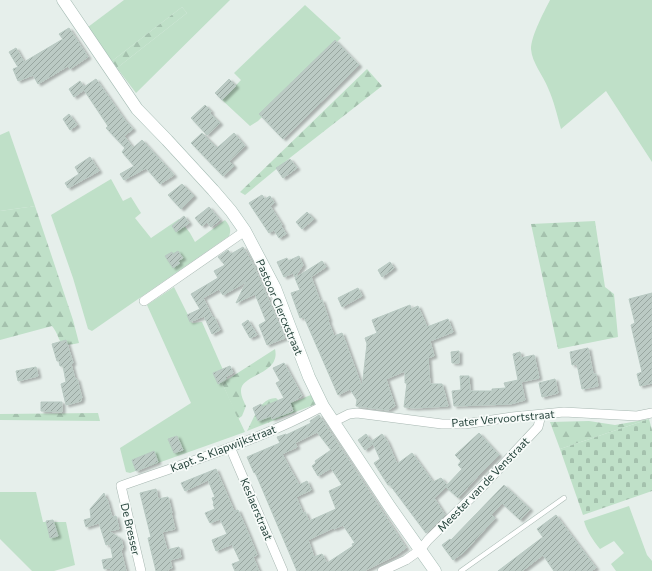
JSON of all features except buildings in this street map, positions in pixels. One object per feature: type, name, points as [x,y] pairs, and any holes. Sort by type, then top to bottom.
[{"type":"street","name":"Pastoor Clercxstraat","points":[[63,0],[137,109],[232,211],[245,231],[275,288],[309,376],[323,406],[435,571]]},
{"type":"street","points":[[144,301],[245,231]]},
{"type":"street","name":"Kapt. S. Klapwijkstraat","points":[[121,486],[230,447],[295,421],[323,406]]},
{"type":"street","name":"Pater Vervoortstraat","points":[[333,422],[349,414],[357,413],[442,424],[465,424],[564,412],[637,416],[652,412]]},
{"type":"street","name":"Meester van de Venstraat","points":[[382,571],[406,560],[420,550],[538,427],[541,415]]},
{"type":"street","name":"Keslaerstraat","points":[[230,447],[283,571]]},
{"type":"street","name":"De Bresser","points":[[121,486],[141,571]]},
{"type":"lane","points":[[461,571],[564,498]]},
{"type":"green space","points":[[124,0],[230,0],[136,93],[117,68],[187,13],[182,7],[112,61],[88,27]]},
{"type":"green space","points":[[550,0],[652,0],[652,162],[606,91],[561,129],[552,98],[533,59],[531,49],[535,31]]},
{"type":"green space","points":[[305,5],[341,38],[258,121],[250,126],[222,100],[241,80],[234,73]]},
{"type":"green space","points":[[182,7],[187,13],[117,68],[112,61]]},
{"type":"green space","points":[[367,69],[382,86],[245,195],[240,192]]},
{"type":"green space","points":[[9,131],[35,206],[0,211],[0,135]]},
{"type":"green space","points":[[111,179],[123,201],[131,197],[141,213],[135,218],[151,238],[179,219],[195,242],[225,220],[229,225],[230,231],[229,236],[92,331],[88,329],[73,278],[51,215]]},
{"type":"green space","points":[[35,206],[73,320],[79,343],[63,344],[52,326],[0,340],[0,211]]},
{"type":"green space","points":[[595,221],[605,287],[614,294],[618,337],[558,349],[531,224]]},
{"type":"green space","points":[[174,287],[192,323],[202,322],[227,379],[222,383],[245,432],[130,473],[126,472],[120,448],[191,403],[147,305]]},
{"type":"green space","points":[[275,349],[275,358],[272,364],[267,369],[242,385],[241,393],[246,406],[242,416],[238,419],[222,383]]},
{"type":"green space","points":[[311,395],[316,404],[247,431],[258,410],[266,401],[276,398],[284,403],[288,403]]},
{"type":"green space","points":[[98,413],[100,421],[0,420],[0,414]]},
{"type":"green space","points":[[649,419],[560,449],[550,422],[589,421],[615,425]]},
{"type":"green space","points":[[649,419],[652,430],[652,491],[583,515],[560,449]]},
{"type":"green space","points":[[0,492],[36,492],[43,522],[66,522],[75,565],[54,571],[32,571],[0,539]]},
{"type":"green space","points":[[629,506],[647,555],[652,561],[652,571],[616,571],[611,564],[624,553],[614,541],[600,549],[590,536],[585,525],[584,521]]}]
